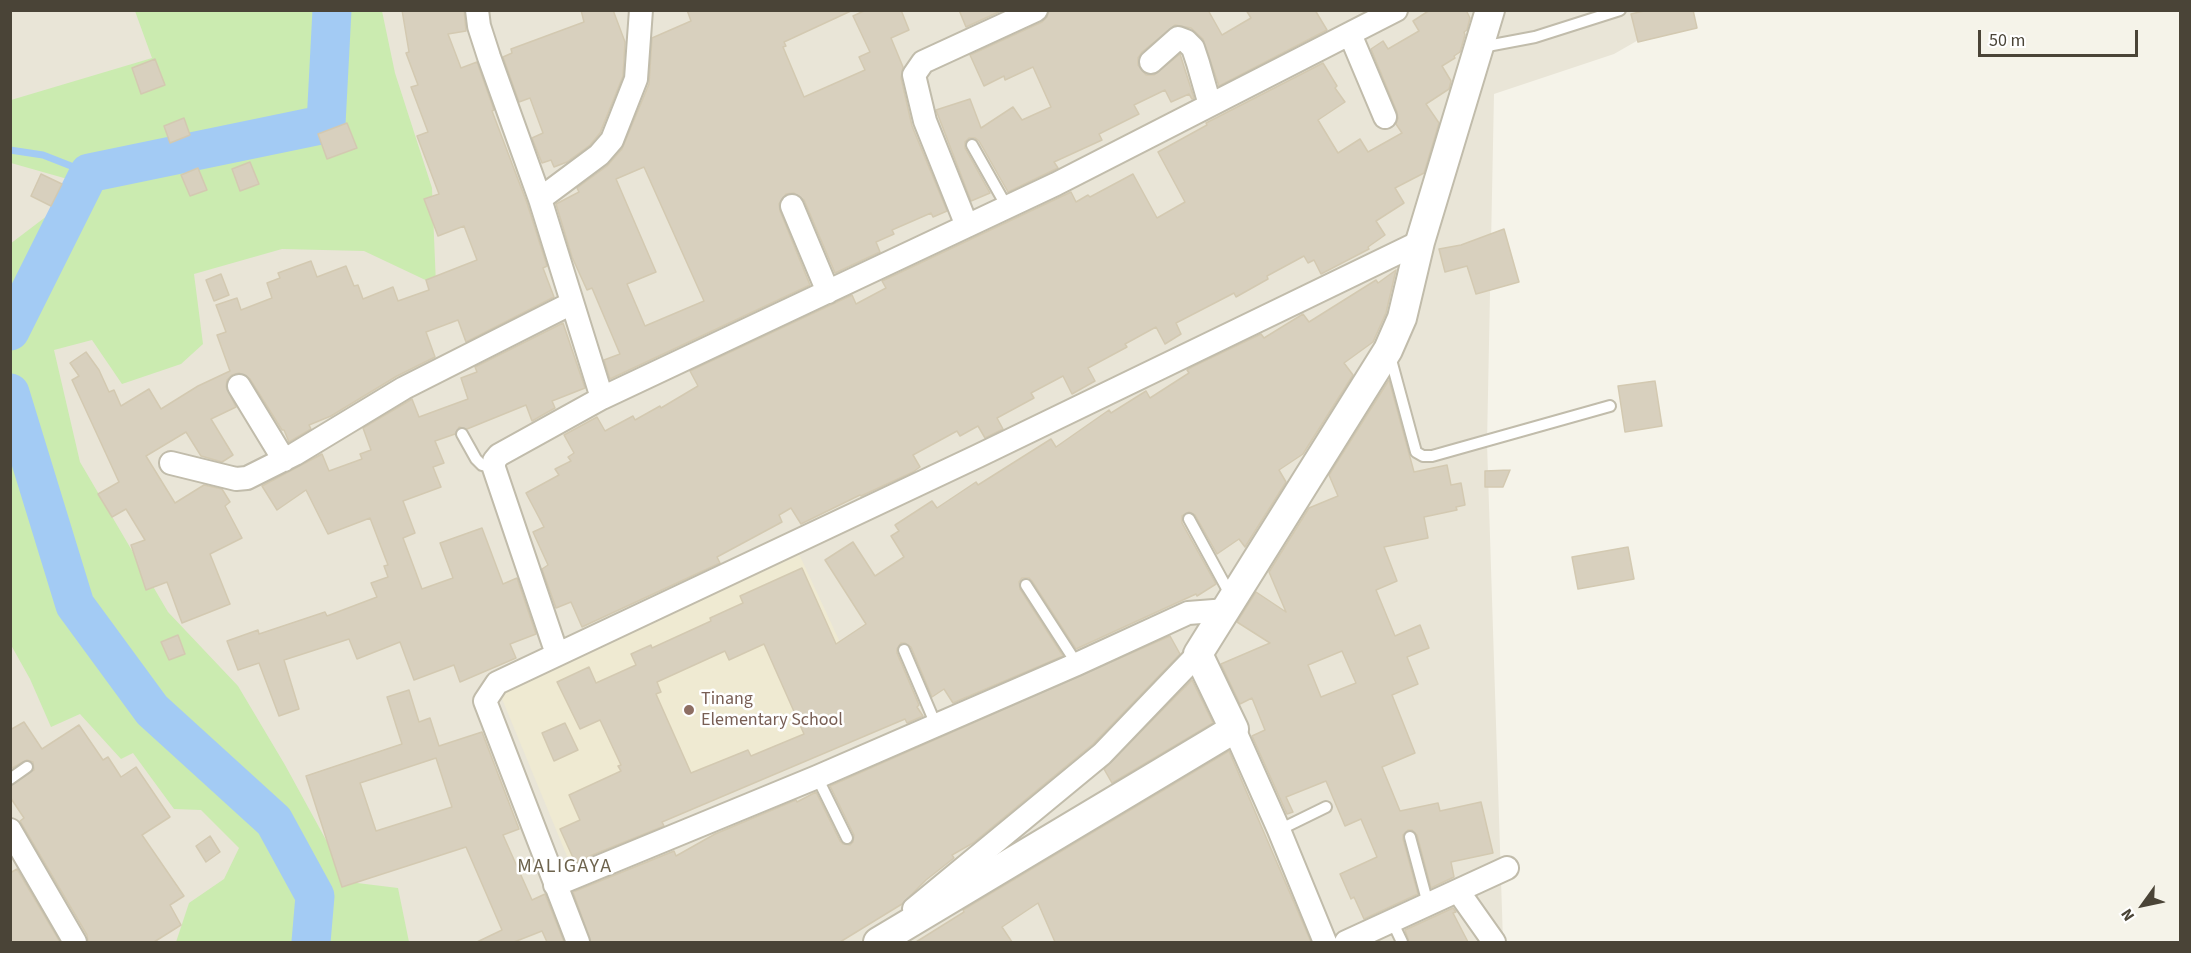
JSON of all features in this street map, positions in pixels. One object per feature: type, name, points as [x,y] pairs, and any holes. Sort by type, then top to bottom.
[{"type":"street","points":[[477,10],[479,26],[540,199],[602,398]]},
{"type":"street","points":[[540,199],[599,155],[612,140],[636,79],[640,10]]},
{"type":"street","points":[[967,226],[925,121],[914,75],[923,62],[1036,10]]},
{"type":"street","points":[[557,654],[494,468],[494,460],[514,445],[602,398],[1056,184],[1396,10]]},
{"type":"street","points":[[875,942],[1102,754],[1198,654],[1388,350],[1402,318],[1420,242],[1490,10]]},
{"type":"street","points":[[1350,34],[1385,117]]},
{"type":"street","points":[[1151,62],[1178,38],[1186,41],[1192,48],[1198,63],[1210,105]]},
{"type":"street","points":[[792,206],[828,292]]},
{"type":"street","points":[[578,942],[485,701],[497,683],[968,461],[1420,242]]},
{"type":"street","points":[[171,463],[236,479],[247,478],[284,460],[405,388],[572,303]]},
{"type":"street","points":[[239,386],[284,460]]},
{"type":"street","points":[[555,885],[817,777],[1188,613],[1230,605]]},
{"type":"street","points":[[1198,654],[1280,830],[1325,942]]},
{"type":"street","points":[[875,942],[1234,729]]},
{"type":"street","points":[[10,830],[75,942]]},
{"type":"street","points":[[1346,942],[1507,868]]},
{"type":"street","points":[[1458,891],[1494,942]]},
{"type":"lane","points":[[1479,48],[1535,38],[1620,10]]},
{"type":"lane","points":[[972,145],[1007,207]]},
{"type":"lane","points":[[1388,350],[1416,452],[1423,456],[1432,456],[1610,405]]},
{"type":"lane","points":[[462,434],[476,459],[482,465],[494,468]]},
{"type":"lane","points":[[1189,519],[1230,605]]},
{"type":"lane","points":[[1026,585],[1077,664]]},
{"type":"lane","points":[[904,650],[936,725]]},
{"type":"lane","points":[[10,779],[27,768]]},
{"type":"lane","points":[[817,777],[848,838]]},
{"type":"lane","points":[[1280,830],[1326,807]]},
{"type":"lane","points":[[1410,837],[1428,904]]},
{"type":"lane","points":[[1392,921],[1402,942]]},
{"type":"shaded area","points":[[10,11],[1689,11],[1614,54],[1494,94],[1487,443],[1503,942],[11,942]]},
{"type":"shaded area","name":"Tinang Elementary School","points":[[799,554],[879,726],[569,861],[500,694]]},
{"type":"green space","points":[[135,11],[382,11],[395,73],[432,188],[436,285],[364,251],[282,249],[194,274],[203,344],[181,364],[122,384],[92,340],[54,350],[80,462],[168,612],[238,686],[285,765],[349,882],[398,888],[409,942],[176,942],[189,903],[224,879],[239,848],[201,810],[174,809],[133,753],[121,759],[80,714],[51,727],[30,679],[11,645],[10,244],[64,203],[71,180],[11,163],[11,100],[152,58]]},
{"type":"building","points":[[402,10],[464,10],[466,31],[448,34],[461,68],[477,62],[494,110],[492,111],[527,203],[547,266],[543,268],[554,297],[466,342],[458,320],[426,332],[435,357],[397,376],[331,416],[309,425],[311,429],[289,442],[284,430],[250,379],[239,373],[232,375],[227,380],[226,387],[236,407],[211,419],[233,455],[222,462],[201,456],[186,432],[146,456],[175,503],[204,485],[222,489],[230,502],[225,506],[242,538],[210,554],[230,604],[182,623],[167,582],[146,590],[131,545],[145,540],[126,509],[112,517],[98,494],[119,482],[72,380],[79,376],[70,363],[86,352],[99,370],[109,392],[114,390],[121,406],[149,389],[161,409],[198,386],[230,371],[217,335],[226,332],[216,305],[237,298],[241,310],[272,298],[267,283],[280,278],[278,273],[311,261],[317,277],[346,266],[354,286],[358,285],[363,299],[393,287],[398,301],[429,290],[426,280],[477,260],[464,226],[438,236],[424,199],[439,194],[417,136],[428,132],[411,87],[418,85],[406,53],[409,52]]},
{"type":"building","points":[[581,10],[613,10],[625,42],[623,76],[600,133],[590,145],[567,162],[554,167],[551,160],[542,163],[532,138],[543,133],[530,98],[519,102],[503,57],[512,53],[511,49],[584,22]]},
{"type":"building","points":[[687,10],[853,10],[784,42],[786,46],[783,47],[804,97],[865,70],[859,57],[870,52],[853,16],[866,10],[901,10],[909,30],[891,38],[903,67],[901,78],[912,126],[947,211],[933,217],[931,213],[892,230],[894,234],[876,242],[880,252],[835,273],[804,200],[794,193],[786,194],[779,204],[780,211],[810,285],[610,379],[604,360],[620,354],[592,288],[587,290],[572,257],[556,204],[579,192],[577,188],[607,166],[622,149],[649,84],[652,38],[691,21]],"holes":[[[644,167],[704,301],[645,326],[627,284],[656,272],[616,179]]]},
{"type":"building","points":[[959,10],[1003,10],[966,27]]},
{"type":"building","points":[[1049,10],[1208,10],[1222,35],[1251,18],[1246,10],[1315,10],[1327,30],[1219,86],[1203,39],[1191,28],[1175,25],[1142,52],[1138,58],[1138,65],[1146,75],[1154,75],[1180,54],[1194,98],[1192,99],[1189,94],[1171,102],[1165,90],[1134,105],[1139,114],[1099,134],[1102,140],[1054,162],[1058,168],[1008,192],[979,141],[969,138],[965,142],[965,148],[990,193],[971,201],[936,110],[970,99],[981,128],[1013,107],[1022,120],[1051,107],[1033,67],[1005,80],[1004,76],[984,86],[970,55],[1042,22]]},
{"type":"building","points":[[1430,10],[1466,10],[1470,18],[1467,30],[1464,32],[1460,52],[1442,66],[1451,81],[1449,89],[1426,104],[1439,123],[1424,173],[1395,188],[1404,203],[1376,221],[1385,235],[1368,247],[1369,249],[1321,274],[1314,260],[1308,263],[1304,256],[1267,276],[1268,279],[1236,297],[1234,293],[1176,323],[1181,334],[1165,344],[1156,327],[1125,344],[1127,347],[1088,368],[1095,381],[1072,394],[1063,376],[1031,393],[1034,398],[997,418],[1003,429],[985,438],[978,426],[960,436],[957,431],[913,455],[920,467],[913,472],[801,524],[791,508],[779,515],[782,522],[717,557],[720,563],[582,627],[571,602],[556,608],[542,569],[548,565],[533,532],[544,527],[526,493],[559,475],[555,469],[571,461],[568,457],[574,453],[564,435],[597,417],[605,431],[633,416],[635,420],[660,406],[661,408],[698,386],[690,371],[852,295],[856,304],[886,288],[882,281],[1071,192],[1076,202],[1133,174],[1157,218],[1185,202],[1158,152],[1207,125],[1206,123],[1323,63],[1337,86],[1335,88],[1345,102],[1318,120],[1338,153],[1360,139],[1368,152],[1402,133],[1396,124],[1397,112],[1371,49],[1383,41],[1388,49],[1419,31],[1413,21]]},
{"type":"building","points":[[1648,10],[1693,10],[1697,28],[1638,42],[1631,14]]},
{"type":"building","points":[[155,59],[165,85],[141,94],[132,68]]},
{"type":"building","points":[[184,118],[190,135],[170,143],[164,126]]},
{"type":"building","points":[[347,123],[357,148],[327,159],[318,134]]},
{"type":"building","points":[[250,162],[259,184],[240,191],[232,169]]},
{"type":"building","points":[[198,168],[207,190],[190,196],[181,175]]},
{"type":"building","points":[[41,174],[62,184],[51,206],[31,196]]},
{"type":"building","points":[[1504,229],[1519,282],[1476,294],[1467,266],[1445,272],[1439,249],[1461,245]]},
{"type":"building","points":[[1396,270],[1386,313],[1373,342],[1344,363],[1353,375],[1303,454],[1279,470],[1286,482],[1245,547],[1239,539],[1217,554],[1195,515],[1189,512],[1182,516],[1182,523],[1216,584],[1197,596],[1196,594],[1076,649],[1032,581],[1029,578],[1022,578],[1019,582],[1020,589],[1063,656],[953,703],[944,689],[932,697],[911,647],[901,643],[897,653],[919,705],[917,707],[923,716],[907,723],[905,719],[662,822],[664,826],[575,862],[560,829],[580,820],[569,795],[621,771],[618,766],[621,765],[600,720],[580,729],[557,682],[589,667],[596,683],[636,665],[631,654],[651,645],[652,648],[711,621],[710,618],[743,603],[740,596],[802,568],[836,644],[866,624],[825,560],[853,542],[875,576],[904,557],[891,536],[899,531],[895,525],[932,501],[937,508],[976,482],[978,485],[1051,439],[1056,447],[1109,410],[1111,413],[1146,391],[1150,398],[1189,373],[1187,370],[1192,367],[1261,334],[1264,338],[1303,314],[1309,322],[1376,280],[1378,283]],"holes":[[[764,644],[804,734],[751,756],[748,750],[691,773],[656,694],[661,692],[657,682],[725,651],[729,660]]]},
{"type":"building","points":[[221,274],[229,295],[214,301],[206,280]]},
{"type":"building","points":[[563,323],[585,388],[552,401],[555,408],[532,421],[526,405],[467,429],[459,427],[455,434],[435,441],[444,463],[433,467],[441,487],[403,501],[415,533],[403,538],[422,589],[453,578],[440,543],[482,528],[503,584],[517,578],[536,634],[510,644],[516,658],[460,682],[454,665],[414,680],[400,642],[357,659],[349,639],[284,660],[299,709],[279,716],[259,663],[238,670],[227,641],[258,630],[259,634],[325,612],[327,616],[377,597],[371,583],[388,577],[384,566],[388,565],[370,518],[328,534],[306,490],[277,510],[262,486],[322,454],[329,471],[362,459],[360,454],[371,450],[363,428],[412,399],[419,417],[468,399],[461,378],[477,372],[475,367]]},
{"type":"building","points":[[1389,380],[1414,472],[1447,465],[1451,485],[1461,483],[1465,505],[1456,507],[1457,510],[1424,517],[1428,538],[1384,547],[1397,581],[1376,590],[1395,636],[1420,625],[1429,648],[1407,657],[1418,684],[1392,695],[1415,753],[1382,767],[1400,811],[1438,803],[1440,811],[1481,802],[1493,853],[1451,862],[1454,877],[1431,888],[1417,835],[1412,830],[1408,830],[1403,835],[1403,839],[1418,894],[1364,919],[1354,897],[1351,899],[1340,874],[1377,857],[1361,819],[1345,826],[1326,781],[1286,797],[1293,812],[1287,814],[1252,736],[1265,730],[1252,698],[1240,704],[1221,664],[1270,643],[1237,622],[1256,592],[1286,612],[1269,572],[1309,508],[1338,496],[1329,475]],"holes":[[[1342,651],[1356,683],[1321,697],[1308,665]]]},
{"type":"building","points":[[1655,381],[1662,426],[1625,432],[1618,386]]},
{"type":"building","points":[[1510,470],[1503,487],[1485,487],[1485,471]]},
{"type":"building","points":[[1628,547],[1634,579],[1578,589],[1572,557]]},
{"type":"building","points":[[178,635],[185,654],[169,660],[161,642]]},
{"type":"building","points":[[1170,636],[1180,654],[1093,744],[973,843],[952,855],[954,858],[926,880],[902,904],[840,942],[591,942],[573,892],[674,851],[676,856],[715,834],[796,800],[797,802],[816,792],[840,841],[850,845],[854,835],[830,786]]},
{"type":"building","points":[[1192,680],[1213,723],[1112,783],[1104,769]]},
{"type":"building","points":[[409,690],[419,722],[430,718],[439,746],[482,732],[519,829],[503,835],[532,900],[545,894],[564,942],[547,942],[542,931],[514,942],[477,942],[502,930],[466,847],[342,887],[306,776],[402,744],[387,697]],"holes":[[[436,758],[452,807],[376,831],[360,783]]]},
{"type":"building","points":[[24,722],[42,749],[79,725],[103,760],[108,757],[121,777],[136,767],[170,817],[142,835],[184,896],[170,905],[181,925],[154,942],[88,942],[87,935],[20,821],[24,818],[10,797],[10,786],[34,770],[33,762],[27,760],[10,769],[10,730]]},
{"type":"building","points":[[565,723],[578,750],[554,761],[542,733]]},
{"type":"building","points":[[1229,751],[1311,942],[1055,942],[1038,903],[1002,927],[1012,942],[916,942],[964,912],[963,910]]},
{"type":"building","points":[[210,836],[220,852],[206,862],[196,846]]},
{"type":"building","points":[[17,869],[60,942],[10,942],[10,873]]},
{"type":"building","points":[[1453,908],[1456,912],[1453,913],[1468,942],[1409,942],[1405,930]]},
{"type":"waterway","points":[[10,331],[89,173],[326,124],[332,10]]},
{"type":"waterway","points":[[10,150],[43,155],[89,173]]},
{"type":"waterway","points":[[10,393],[75,605],[152,710],[274,821],[315,896],[311,942]]},
{"type":"place","name":"Tinang Elementary School","points":[[689,710]]},
{"type":"district","name":"MALIGAYA","points":[[565,868]]}]
